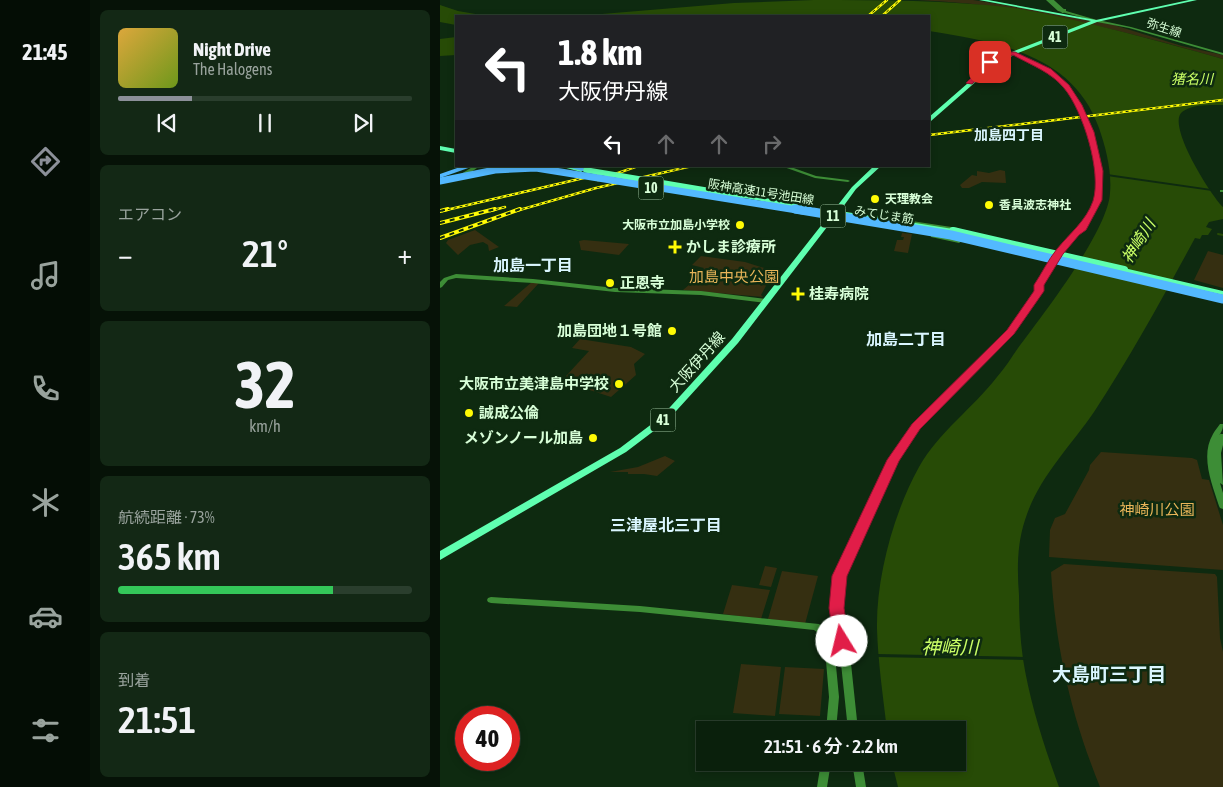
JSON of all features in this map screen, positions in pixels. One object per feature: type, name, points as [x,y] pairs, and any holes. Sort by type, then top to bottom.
[{"type":"highway","points":[[440,181],[469,167]]},
{"type":"highway","points":[[440,181],[497,167]]},
{"type":"highway","name":"阪神高速11号池田線","points":[[551,167],[971,236],[1223,298]]},
{"type":"highway","name":"阪神高速11号池田線","points":[[440,181],[510,168],[535,168],[558,171],[960,236],[1223,298]]},
{"type":"highway","points":[[440,181],[505,171],[586,170]]},
{"type":"main road","points":[[981,0],[1061,11],[1095,20]]},
{"type":"main road","name":"41","points":[[930,119],[993,64],[1013,52],[1095,20],[1196,0]]},
{"type":"main road","name":"41","points":[[1013,52],[1095,20]]},
{"type":"main road","points":[[440,150],[455,152]]},
{"type":"main road","name":"みてじま筋","points":[[535,167],[566,170],[950,234],[1122,273]]},
{"type":"main road","name":"みてじま筋","points":[[568,167],[738,199]]},
{"type":"main road","name":"大阪伊丹線","points":[[440,556],[613,456],[644,436],[668,416],[735,341],[854,188],[877,167]]},
{"type":"main road","points":[[1122,273],[1200,287],[1223,298]]},
{"type":"main road","points":[[1122,273],[1187,294],[1223,298]]},
{"type":"street","points":[[1051,0],[1061,11]]},
{"type":"street","name":"弥生線","points":[[1061,11],[1223,54]]},
{"type":"street","points":[[852,721],[845,654],[837,608],[840,576],[852,545],[893,460],[906,439],[926,416],[1011,332],[1039,291],[1039,285],[1052,262],[1075,233],[1083,228],[1096,206],[1099,190],[1097,157],[1085,117],[1066,87],[1048,70],[1013,52]]},
{"type":"street","points":[[440,181],[465,174],[476,167]]},
{"type":"street","points":[[785,167],[815,177],[848,181]]},
{"type":"street","points":[[867,220],[890,218],[993,237],[1059,252]]},
{"type":"street","points":[[867,220],[1052,262]]},
{"type":"street","points":[[993,237],[993,248]]},
{"type":"street","points":[[440,286],[446,279],[456,276],[547,282],[615,290],[701,293],[766,301]]},
{"type":"street","points":[[1223,426],[1214,439],[1210,453],[1211,467],[1223,506]]},
{"type":"street","points":[[1223,436],[1217,454],[1218,468],[1223,482]]},
{"type":"street","points":[[491,600],[640,609],[816,628],[828,635],[834,697],[832,721]]},
{"type":"street","points":[[822,787],[825,771]]},
{"type":"street","points":[[858,771],[861,787]]},
{"type":"green space","points":[[917,0],[973,0],[1114,25],[1182,46],[1223,55],[1223,59],[1071,20],[995,7]]},
{"type":"green space","points":[[1000,170],[1005,171],[1006,183],[982,182],[969,188],[962,188],[960,185],[972,175],[977,176],[977,171],[989,173]]},
{"type":"green space","points":[[475,230],[499,247],[489,251],[488,245],[483,242],[470,245],[458,255],[446,243],[448,240]]},
{"type":"green space","points":[[902,233],[912,234],[908,253],[894,251],[897,240],[903,240],[904,237],[901,237]]},
{"type":"green space","points":[[579,241],[629,244],[619,255],[581,250]]},
{"type":"green space","points":[[1208,251],[1223,255],[1223,288],[1194,280]]},
{"type":"green space","name":"加島中央公園","points":[[701,256],[745,262],[774,271],[761,295],[763,297],[683,290],[703,273],[700,272],[704,268],[692,265]]},
{"type":"green space","points":[[532,282],[539,283],[517,307],[504,306]]},
{"type":"green space","points":[[580,339],[631,347],[645,354],[634,364],[636,375],[611,397],[565,382],[566,376],[589,351],[572,348]]},
{"type":"green space","name":"神崎川公園","points":[[1101,452],[1192,458],[1197,460],[1202,479],[1209,480],[1223,525],[1223,570],[1049,557],[1050,530],[1055,518],[1065,514],[1090,465]]},
{"type":"green space","points":[[665,456],[675,461],[657,476],[628,474],[628,472],[610,472],[638,467]]},
{"type":"green space","points":[[1064,564],[1215,574],[1217,577],[1220,638],[1223,652],[1223,787],[1100,787],[1073,708],[1061,655],[1051,572]]},
{"type":"green space","points":[[765,566],[777,568],[771,587],[759,585]]},
{"type":"green space","points":[[782,571],[818,576],[805,624],[768,619]]},
{"type":"green space","points":[[732,585],[770,590],[761,619],[723,614]]},
{"type":"green space","points":[[741,664],[781,667],[775,716],[733,713]]},
{"type":"green space","points":[[785,667],[824,669],[820,716],[779,714]]},
{"type":"water","name":"神崎川","points":[[814,0],[889,0],[989,5],[1014,8],[1092,24],[1223,59],[1223,105],[1186,109],[1182,112],[1179,119],[1180,131],[1192,161],[1217,201],[1223,207],[1223,219],[1209,222],[1206,227],[1212,229],[1208,235],[1202,235],[1200,239],[1195,238],[1108,391],[1085,425],[1055,463],[1038,490],[1022,529],[1018,567],[1023,659],[1029,692],[1038,724],[1059,787],[898,787],[894,771],[966,771],[966,721],[886,721],[878,654],[877,609],[883,567],[894,524],[919,467],[946,431],[988,388],[1005,367],[1072,273],[1098,229],[1110,193],[1110,177],[1104,144],[1099,128],[1087,103],[1071,83],[1052,68],[1030,56],[981,40],[930,31],[930,15],[590,15],[734,3]]},
{"type":"water","points":[[440,5],[458,11],[481,15],[455,15],[455,25],[440,22]]},
{"type":"water","points":[[455,37],[455,55],[440,56],[440,39]]},
{"type":"pier","points":[[1107,174],[1211,189],[1212,191],[1107,176]]},
{"type":"pier","points":[[877,654],[1025,657],[1026,660],[877,657]]},
{"type":"waterway","points":[[1218,234],[1223,235]]},
{"type":"railway","points":[[869,15],[887,0]]},
{"type":"railway","points":[[883,15],[900,0]]},
{"type":"railway","points":[[930,135],[1223,100]]},
{"type":"railway","points":[[598,180],[635,167]]},
{"type":"railway","points":[[516,211],[596,188],[688,167]]},
{"type":"railway","points":[[442,211],[605,173]]},
{"type":"railway","points":[[490,211],[505,207]]},
{"type":"railway","points":[[440,211],[448,209]]},
{"type":"railway","points":[[440,223],[495,209]]},
{"type":"railway","points":[[440,238],[520,209]]},
{"type":"place","name":"天理教会","points":[[875,199]]},
{"type":"place","name":"香具波志神社","points":[[989,205]]},
{"type":"place","name":"大阪市立加島小学校","points":[[740,225]]},
{"type":"place","name":"かしま診療所","points":[[675,247]]},
{"type":"place","name":"正恩寺","points":[[610,283]]},
{"type":"place","name":"桂寿病院","points":[[798,294]]},
{"type":"place","name":"加島団地１号館","points":[[672,331]]},
{"type":"place","name":"大阪市立美津島中学校","points":[[619,384]]},
{"type":"place","name":"誠成公倫","points":[[469,413]]},
{"type":"place","name":"メゾンノール加島","points":[[593,438]]},
{"type":"district","name":"加島四丁目","points":[[1009,135]]},
{"type":"district","name":"加島一丁目","points":[[533,265]]},
{"type":"district","name":"加島二丁目","points":[[906,339]]},
{"type":"district","name":"三津屋北三丁目","points":[[666,525]]},
{"type":"district","name":"大島町三丁目","points":[[1109,674]]},
{"type":"route","points":[[842,641],[837,608],[840,576],[852,545],[893,460],[916,426],[999,346],[1011,332],[1039,291],[1039,285],[1046,276],[1052,262],[1075,233],[1083,228],[1098,200],[1099,171],[1090,132],[1079,105],[1066,87],[1053,73],[1013,53],[993,64],[970,83],[990,62]]},
{"type":"water label","name":"猪名川","points":[[1192,79]]}]
